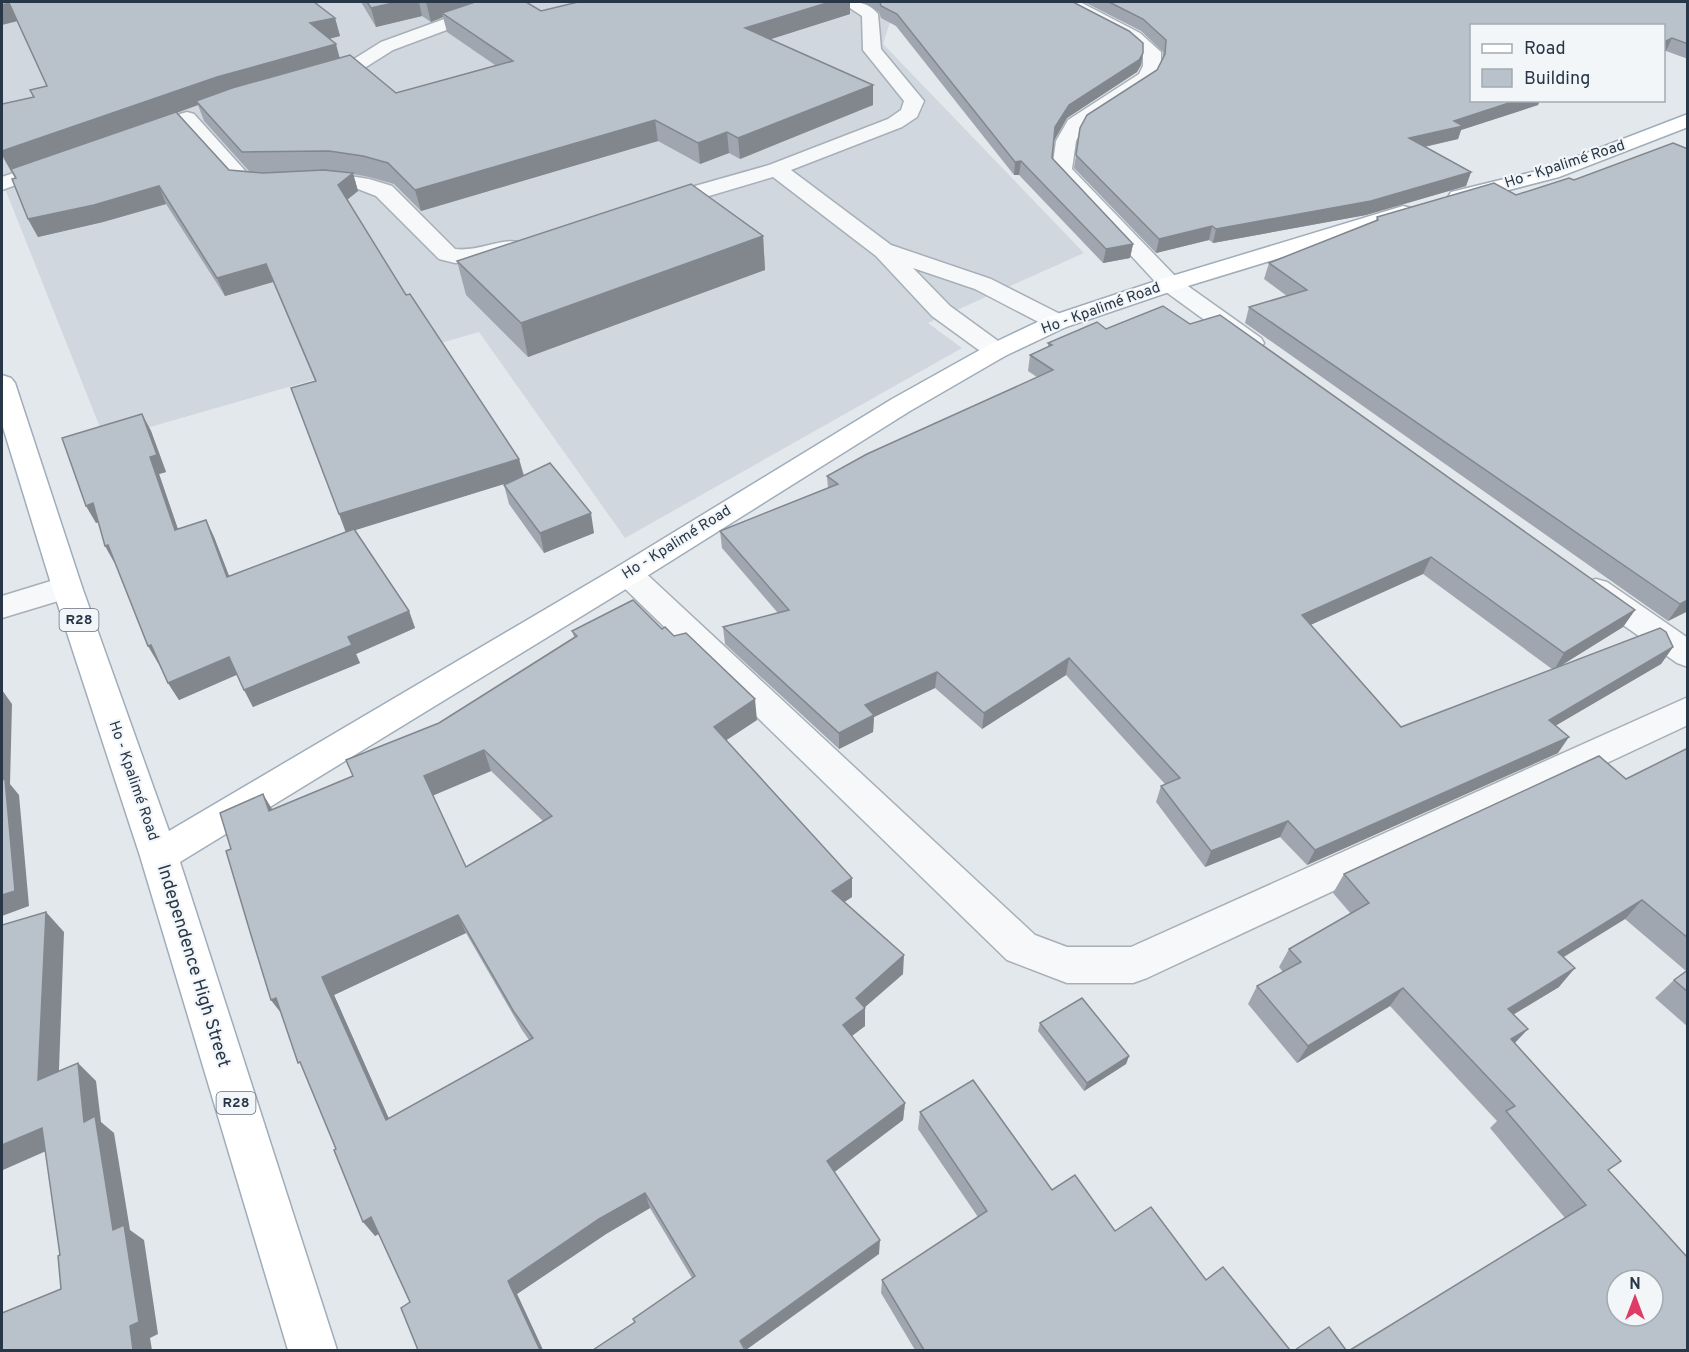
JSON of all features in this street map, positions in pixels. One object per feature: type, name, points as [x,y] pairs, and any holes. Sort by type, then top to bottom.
[{"type":"main road","name":"Ho - Kpalimé Road","points":[[2,383],[67,587],[159,856],[628,574],[900,405],[996,351],[1057,322],[1170,284],[1453,198],[1552,173],[1688,120]]},
{"type":"main road","name":"Independence High Street","points":[[159,856],[312,1350]]},
{"type":"street","points":[[297,83],[352,68],[387,46],[505,2]]},
{"type":"street","points":[[640,209],[776,169],[895,123],[910,113],[915,100],[872,50],[870,14],[849,2]]},
{"type":"street","points":[[1068,2],[1134,37],[1152,52],[1152,66],[1146,77],[1075,124],[1066,141],[1062,170],[1170,284],[1276,360]]},
{"type":"street","points":[[165,125],[209,110]]},
{"type":"street","points":[[187,117],[243,181],[336,180],[362,183],[384,191],[447,254],[461,258],[481,256],[526,243]]},
{"type":"street","points":[[2,184],[67,160]]},
{"type":"street","points":[[776,169],[884,251],[941,311],[996,351]]},
{"type":"street","points":[[884,251],[983,284],[1057,322]]},
{"type":"street","points":[[1573,573],[1688,655]]},
{"type":"street","points":[[628,574],[1021,948],[1067,965],[1133,965],[1688,710]]},
{"type":"street","points":[[2,607],[67,587]]},
{"type":"shaded area","points":[[2,2],[941,2],[893,13],[883,44],[1084,253],[928,323],[962,348],[625,538],[479,332],[105,440],[2,181]]},
{"type":"building","points":[[2,2],[314,2],[335,18],[310,23],[336,44],[217,77],[2,151],[2,104],[34,97],[30,90],[47,86],[9,3],[2,5]]},
{"type":"building","points":[[367,2],[397,2],[371,8]]},
{"type":"building","points":[[475,2],[526,2],[541,11],[578,2],[830,2],[745,28],[873,85],[738,138],[727,132],[698,143],[655,120],[415,190],[388,163],[363,156],[329,151],[242,152],[196,101],[232,88],[350,55],[396,93],[513,61],[442,13]]},
{"type":"building","points":[[880,2],[1073,2],[1129,31],[1143,43],[1143,53],[1139,60],[1069,105],[1055,127],[1052,158],[1133,244],[1106,249],[1021,161],[1015,162],[897,14],[881,6]]},
{"type":"building","points":[[1109,2],[1688,2],[1688,44],[1672,38],[1665,42],[1665,24],[1470,24],[1470,102],[1512,102],[1454,121],[1463,126],[1409,138],[1471,172],[1371,201],[1216,229],[1212,226],[1159,239],[1076,155],[1080,128],[1087,115],[1157,70],[1165,54],[1166,40],[1143,19]]},
{"type":"building","points":[[176,112],[229,170],[263,173],[324,170],[353,173],[338,185],[406,295],[410,294],[519,459],[339,514],[291,388],[316,381],[266,264],[217,278],[159,186],[94,205],[28,219],[12,179],[16,178],[11,169]]},
{"type":"building","points":[[1673,143],[1688,149],[1688,600],[1680,604],[1249,307],[1307,290],[1269,263],[1378,220],[1377,217],[1494,183],[1516,195],[1569,178],[1574,180]]},
{"type":"building","points":[[691,184],[763,236],[521,323],[457,261]]},
{"type":"building","points":[[1163,306],[1190,324],[1220,315],[1635,610],[1564,653],[1431,557],[1302,615],[1401,727],[1660,628],[1666,632],[1673,647],[1549,720],[1569,737],[1315,850],[1288,821],[1211,851],[1161,786],[1180,778],[1069,658],[984,713],[937,672],[865,705],[874,715],[839,733],[723,627],[789,610],[720,531],[838,484],[827,476],[867,454],[1053,370],[1030,355],[1052,345],[1048,343],[1097,322],[1106,329]]},
{"type":"building","points":[[142,414],[157,455],[150,457],[175,530],[206,520],[227,577],[354,529],[409,611],[348,637],[352,645],[244,690],[229,657],[168,683],[151,645],[148,646],[108,545],[105,546],[93,503],[86,506],[62,438]]},
{"type":"building","points":[[550,463],[591,513],[540,533],[504,485]]},
{"type":"building","points":[[633,600],[662,629],[665,627],[674,636],[686,633],[755,699],[714,727],[852,878],[832,891],[904,955],[856,998],[865,1008],[843,1025],[905,1103],[827,1161],[880,1240],[740,1341],[745,1350],[593,1350],[635,1322],[633,1319],[695,1276],[645,1193],[599,1219],[508,1281],[540,1350],[418,1350],[401,1308],[410,1302],[371,1217],[363,1222],[334,1150],[336,1149],[300,1062],[298,1063],[276,998],[271,1000],[226,851],[231,849],[220,813],[263,794],[269,811],[353,776],[346,760],[439,723],[577,636],[572,631]],"holes":[[[484,750],[552,816],[466,867],[424,776]],[[458,915],[514,1012],[533,1038],[386,1120],[322,977]]]},
{"type":"building","points":[[1688,748],[1688,938],[1642,900],[1558,952],[1575,968],[1508,1009],[1528,1029],[1511,1039],[1621,1161],[1608,1170],[1688,1258],[1688,1350],[1350,1350],[1586,1205],[1506,1111],[1515,1106],[1403,988],[1308,1046],[1257,986],[1301,962],[1289,949],[1369,903],[1344,874],[1599,756],[1626,779]]},
{"type":"building","points":[[5,779],[15,891],[2,895],[2,780]]},
{"type":"building","points":[[46,912],[38,1080],[78,1063],[84,1122],[95,1116],[113,1230],[124,1225],[139,1322],[130,1326],[133,1350],[2,1350],[2,1313],[61,1289],[58,1256],[60,1255],[42,1128],[2,1145],[2,925]]},
{"type":"building","points":[[1688,970],[1688,992],[1674,980]]},
{"type":"building","points":[[1082,998],[1129,1056],[1087,1083],[1040,1023]]},
{"type":"building","points":[[973,1080],[1052,1190],[1075,1175],[1115,1231],[1151,1207],[1206,1280],[1223,1267],[1290,1350],[924,1350],[882,1280],[987,1211],[920,1112]]},
{"type":"building","points":[[1329,1327],[1346,1350],[1295,1350]]}]
